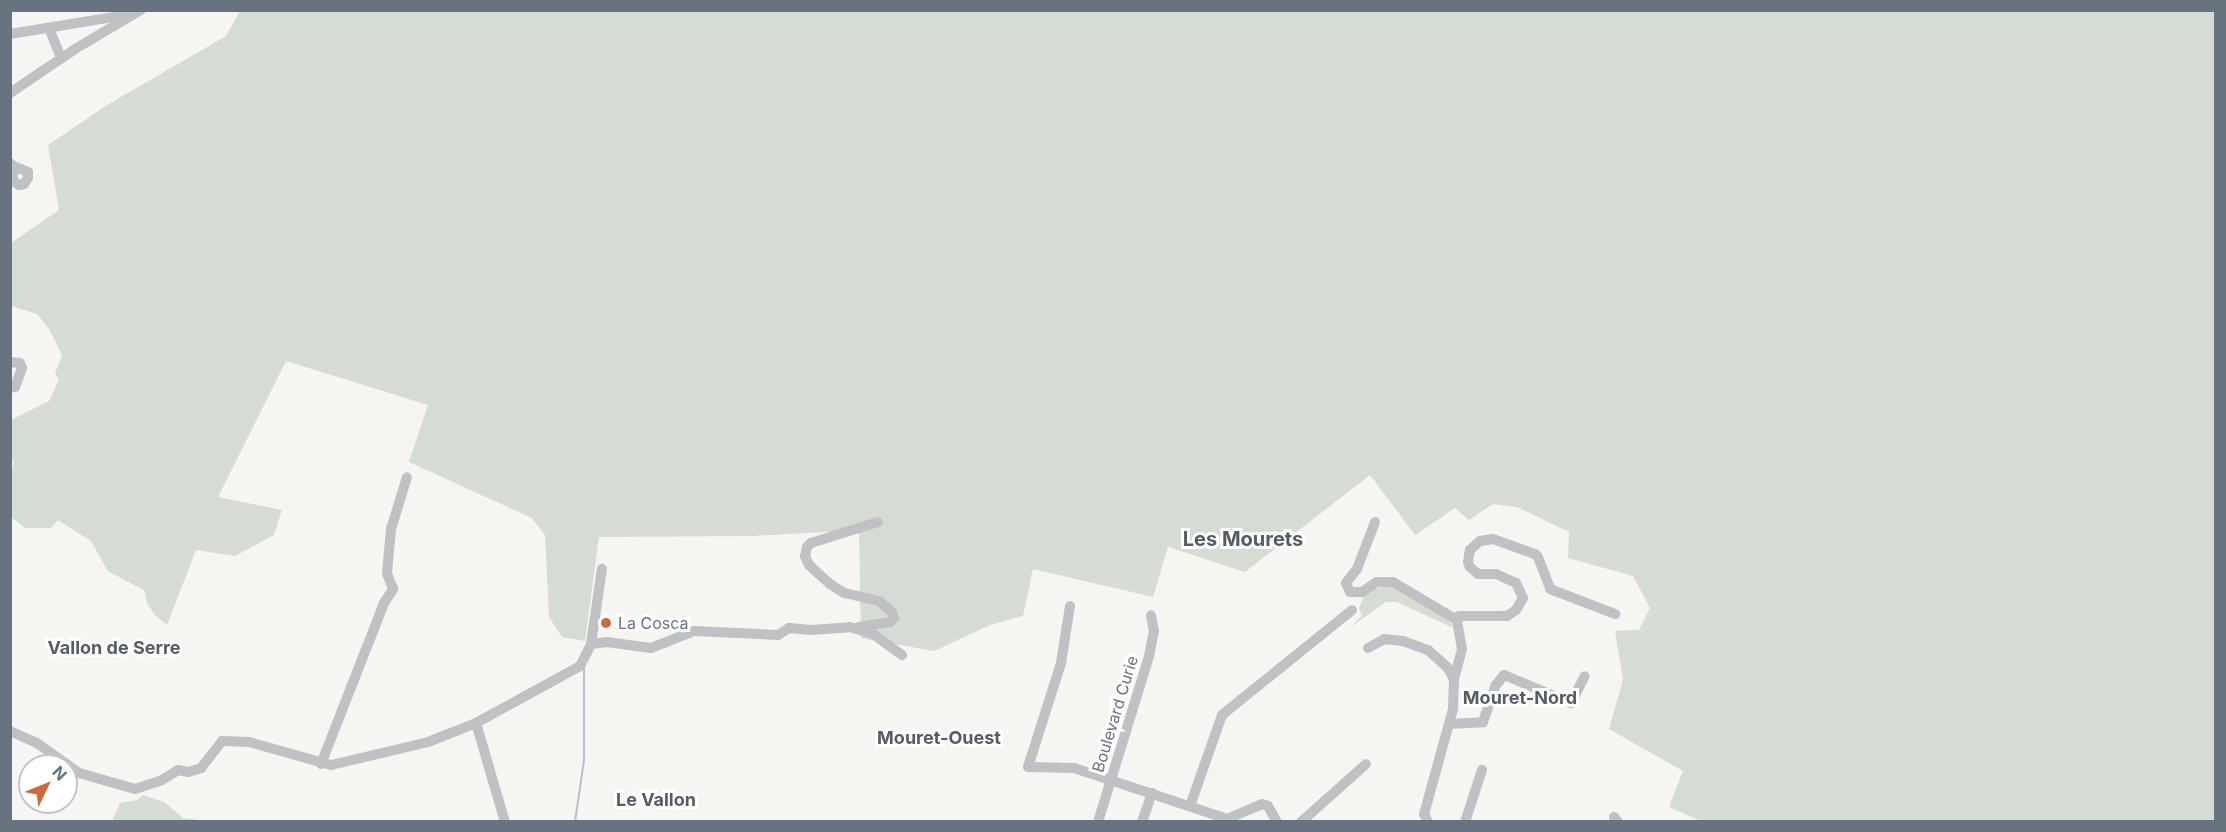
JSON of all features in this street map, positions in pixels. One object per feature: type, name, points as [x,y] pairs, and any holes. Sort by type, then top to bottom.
[{"type":"street","points":[[10,34],[138,12]]},
{"type":"street","points":[[10,93],[61,58],[138,12]]},
{"type":"street","points":[[49,28],[61,58]]},
{"type":"street","points":[[10,362],[20,363],[22,368],[15,387],[10,388]]},
{"type":"street","points":[[321,764],[384,603],[393,589],[387,573],[391,529],[407,477]]},
{"type":"street","points":[[591,644],[608,642],[651,648],[694,631],[778,635],[789,628],[811,630],[883,625],[894,618],[887,605],[844,593],[809,565],[806,556],[807,547],[811,543],[878,522]]},
{"type":"street","points":[[1375,522],[1357,568],[1346,583],[1350,592],[1362,592],[1377,582],[1393,582],[1457,620],[1462,650],[1454,679],[1453,709],[1424,814],[1428,822]]},
{"type":"street","points":[[1457,620],[1464,614],[1507,616],[1522,602],[1522,591],[1516,583],[1496,574],[1478,574],[1470,567],[1468,562],[1470,550],[1480,541],[1488,539],[1538,557],[1548,585],[1555,592],[1615,614]]},
{"type":"street","points":[[10,731],[37,743],[79,773],[135,789],[162,780],[178,770],[188,772],[201,768],[214,747],[226,740],[249,742],[321,764],[342,765],[385,754],[436,740],[476,723],[580,666],[591,644],[602,569]]},
{"type":"street","points":[[1070,606],[1061,663],[1028,767],[1074,768],[1227,819],[1262,804],[1268,806],[1277,822]]},
{"type":"street","points":[[1190,806],[1222,715],[1352,610]]},
{"type":"street","name":"Boulevard Curie","points":[[1098,822],[1149,656],[1154,631],[1151,615]]},
{"type":"street","points":[[850,627],[873,634],[902,655]]},
{"type":"street","points":[[1368,648],[1384,639],[1403,641],[1428,650],[1447,666],[1454,679]]},
{"type":"street","points":[[1449,724],[1482,722],[1496,686],[1504,675],[1571,703],[1585,676]]},
{"type":"street","points":[[476,723],[505,822]]},
{"type":"street","points":[[1301,822],[1366,764]]},
{"type":"street","points":[[1465,822],[1482,770]]},
{"type":"street","points":[[1142,822],[1152,794]]},
{"type":"shaded area","points":[[240,11],[2215,11],[2215,821],[1701,821],[1669,807],[1683,771],[1609,729],[1623,680],[1615,631],[1639,630],[1650,608],[1633,576],[1568,558],[1569,532],[1517,507],[1493,504],[1469,520],[1455,508],[1415,535],[1370,475],[1245,572],[1168,547],[1153,597],[1033,569],[1023,616],[990,625],[934,651],[861,638],[859,530],[753,536],[599,537],[585,641],[562,637],[549,617],[545,535],[532,518],[409,462],[428,405],[286,361],[218,497],[282,510],[274,535],[235,556],[196,550],[167,625],[155,615],[147,603],[145,591],[108,571],[91,541],[58,520],[51,528],[25,528],[11,517],[11,476],[14,461],[11,460],[11,420],[49,401],[59,380],[55,373],[62,355],[49,329],[37,314],[11,306],[11,243],[59,210],[48,145],[107,105],[226,36]]},
{"type":"shaded area","points":[[1391,584],[1448,618],[1453,628],[1397,602],[1386,602],[1349,628],[1362,616],[1359,608],[1366,592]]},
{"type":"shaded area","points":[[143,795],[164,802],[183,818],[207,821],[112,821],[120,803],[137,800]]},
{"type":"waterway","points":[[575,822],[584,760],[584,668]]},
{"type":"place","name":"La Cosca","points":[[606,623]]},
{"type":"district","name":"Les Mourets","points":[[1243,539]]},
{"type":"district","name":"Vallon de Serre","points":[[114,648]]},
{"type":"district","name":"Mouret-Nord","points":[[1520,698]]},
{"type":"district","name":"Mouret-Ouest","points":[[939,738]]},
{"type":"district","name":"Le Vallon","points":[[656,800]]}]
